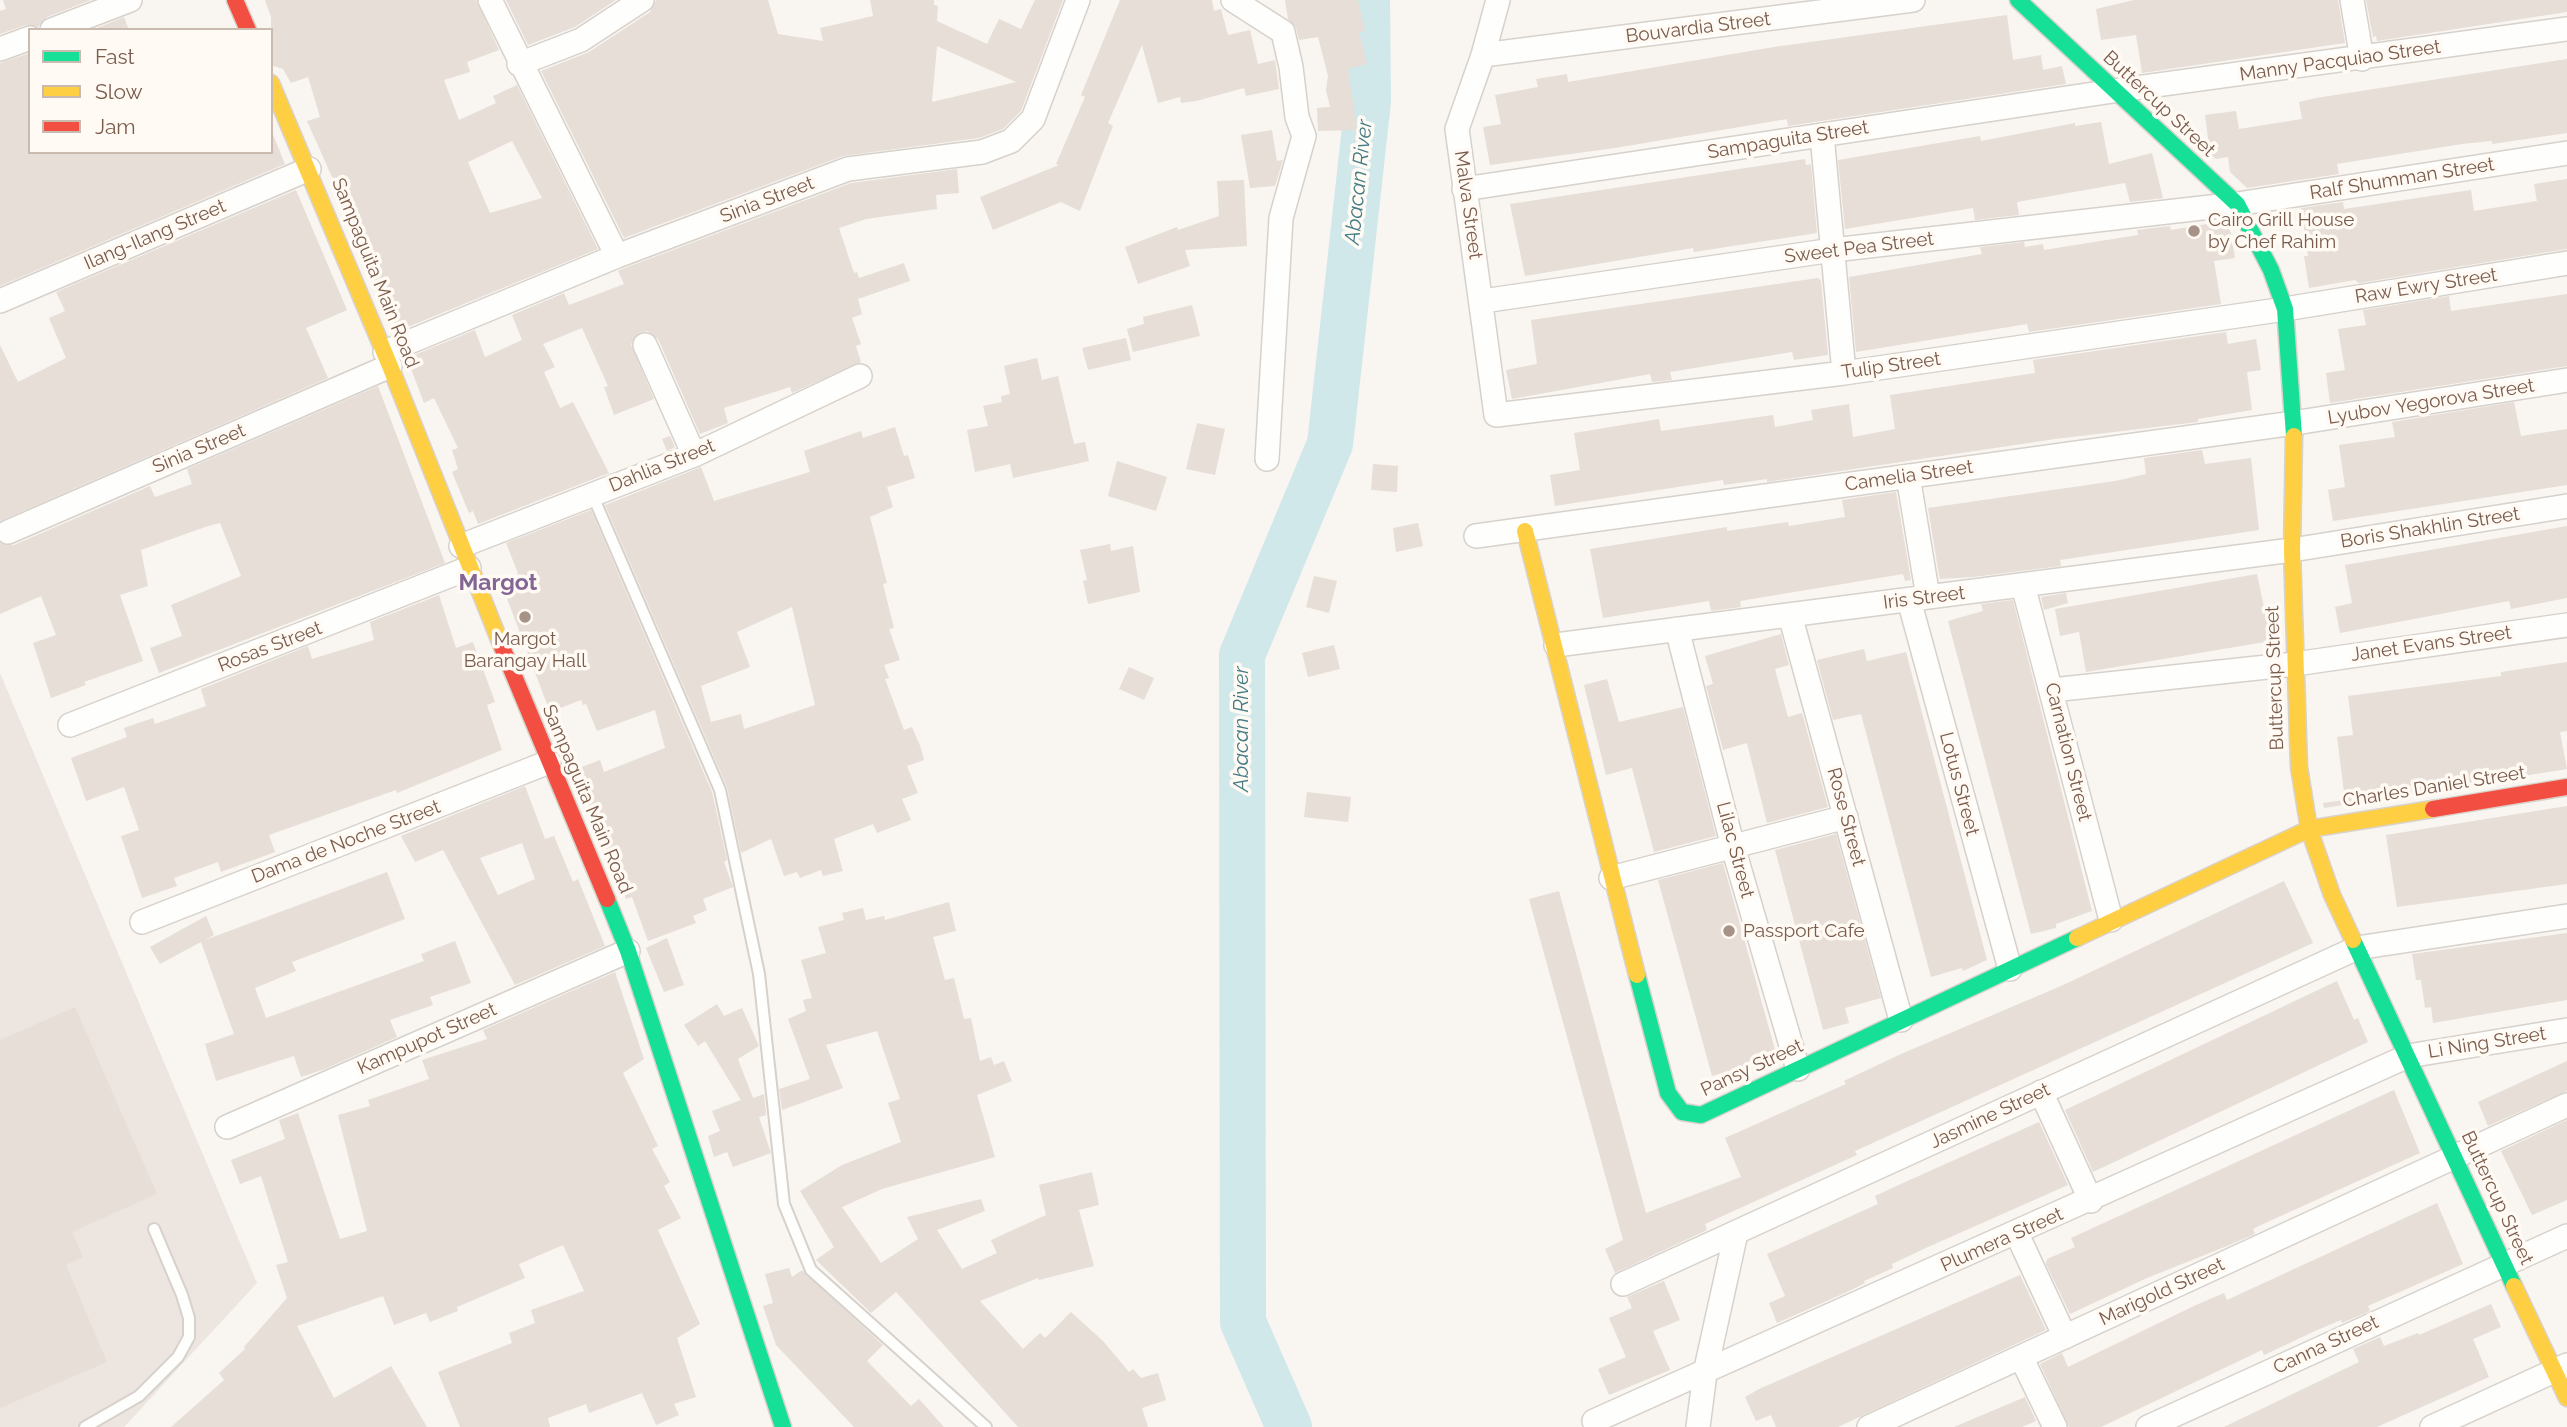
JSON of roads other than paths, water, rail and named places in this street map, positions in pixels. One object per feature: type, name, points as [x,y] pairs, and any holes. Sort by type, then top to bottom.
[{"type":"street","points":[[57,28],[130,0]]},
{"type":"street","points":[[235,0],[247,28]]},
{"type":"street","points":[[490,0],[519,64],[617,256]]},
{"type":"street","points":[[519,64],[581,40],[642,0]]},
{"type":"street","name":"Sinia Street","points":[[8,532],[617,256],[848,169],[982,152],[1011,141],[1033,119],[1078,0]]},
{"type":"street","points":[[1233,0],[1283,32],[1291,67],[1297,117],[1304,136],[1281,218],[1267,459]]},
{"type":"street","name":"Malva Street","points":[[1496,415],[1483,301],[1457,128],[1483,55],[1498,0]]},
{"type":"street","name":"Bouvardia Street","points":[[1483,55],[1913,0]]},
{"type":"street","points":[[2353,0],[2362,59]]},
{"type":"street","name":"Buttercup Street","points":[[2020,1],[2113,91],[2237,204],[2272,270],[2285,309],[2294,423],[2292,550],[2295,664],[2299,767],[2309,829],[2332,895],[2454,1156],[2505,1264],[2561,1368],[2567,1398]]},
{"type":"street","name":"Manny Pacquiao Street","points":[[2113,91],[2567,29]]},
{"type":"street","points":[[0,50],[28,39]]},
{"type":"street","name":"Sampaguita Main Road","points":[[273,88],[388,359],[469,568],[628,951],[783,1427]]},
{"type":"street","name":"Sampaguita Street","points":[[1464,188],[2113,91]]},
{"type":"street","points":[[1822,135],[1844,373]]},
{"type":"street","name":"Ralf Shumman Street","points":[[2237,204],[2567,153]]},
{"type":"street","name":"Ilang-Ilang Street","points":[[0,301],[309,169]]},
{"type":"street","name":"Sweet Pea Street","points":[[1483,301],[1833,250],[2237,204]]},
{"type":"street","name":"Raw Ewry Street","points":[[2285,309],[2567,263]]},
{"type":"street","name":"Tulip Street","points":[[1496,415],[1844,373],[2285,309]]},
{"type":"street","points":[[645,345],[694,455]]},
{"type":"street","name":"Dahlia Street","points":[[461,546],[694,455],[860,376]]},
{"type":"street","name":"Lyubov Yegorova Street","points":[[2294,423],[2567,380]]},
{"type":"street","name":"Camelia Street","points":[[1476,536],[2294,423]]},
{"type":"street","name":"Lotus Street","points":[[1908,476],[1918,598],[2010,969]]},
{"type":"street","name":"Boris Shakhlin Street","points":[[2292,550],[2567,506]]},
{"type":"street","name":"Pansy Street","points":[[1525,531],[1556,645],[1611,878],[1668,1093],[1682,1112],[1701,1115],[2309,829]]},
{"type":"street","name":"Iris Street","points":[[1556,645],[2292,550]]},
{"type":"street","name":"Rosas Street","points":[[70,725],[469,568]]},
{"type":"street","name":"Carnation Street","points":[[2024,585],[2111,920]]},
{"type":"street","name":"Rose Street","points":[[1790,615],[1901,1020]]},
{"type":"street","name":"Janet Evans Street","points":[[2052,690],[2295,664],[2567,625]]},
{"type":"street","name":"Lilac Street","points":[[1677,629],[1733,847],[1798,1069]]},
{"type":"street","name":"Dama de Noche Street","points":[[142,922],[549,762]]},
{"type":"street","name":"Charles Daniel Street","points":[[2309,829],[2567,787]]},
{"type":"street","points":[[1611,878],[1846,817]]},
{"type":"street","name":"Jasmine Street","points":[[1623,1284],[2357,947],[2567,916]]},
{"type":"street","name":"Kampupot Street","points":[[227,1127],[628,951]]},
{"type":"street","name":"Li Ning Street","points":[[2408,1056],[2567,1030]]},
{"type":"street","name":"Plumera Street","points":[[1594,1421],[2017,1234],[2408,1056]]},
{"type":"street","points":[[2041,1092],[2091,1200]]},
{"type":"street","name":"Marigold Street","points":[[1870,1427],[2567,1105]]},
{"type":"street","points":[[1698,1427],[1706,1373],[1736,1233]]},
{"type":"street","points":[[2017,1234],[2065,1337]]},
{"type":"street","name":"Canna Street","points":[[2148,1427],[2567,1236]]},
{"type":"street","points":[[2021,1357],[2055,1427]]},
{"type":"street","points":[[2432,1427],[2561,1368]]},
{"type":"lane","points":[[592,494],[720,790],[760,974],[784,1204],[811,1270],[986,1427]]},
{"type":"lane","points":[[85,1427],[139,1396],[178,1357],[189,1337],[189,1318],[182,1295],[154,1229]]},
{"type":"waterway","name":"Abacan River","points":[[1289,1427],[1243,1322],[1242,655],[1330,444],[1368,101],[1367,0]]},
{"type":"place","name":"Cairo Grill House by Chef Rahim","points":[[2194,231]]},
{"type":"place","name":"Margot Barangay Hall","points":[[525,617]]},
{"type":"place","name":"Passport Cafe","points":[[1729,931]]},
{"type":"district","name":"Margot","points":[[498,583]]}]
